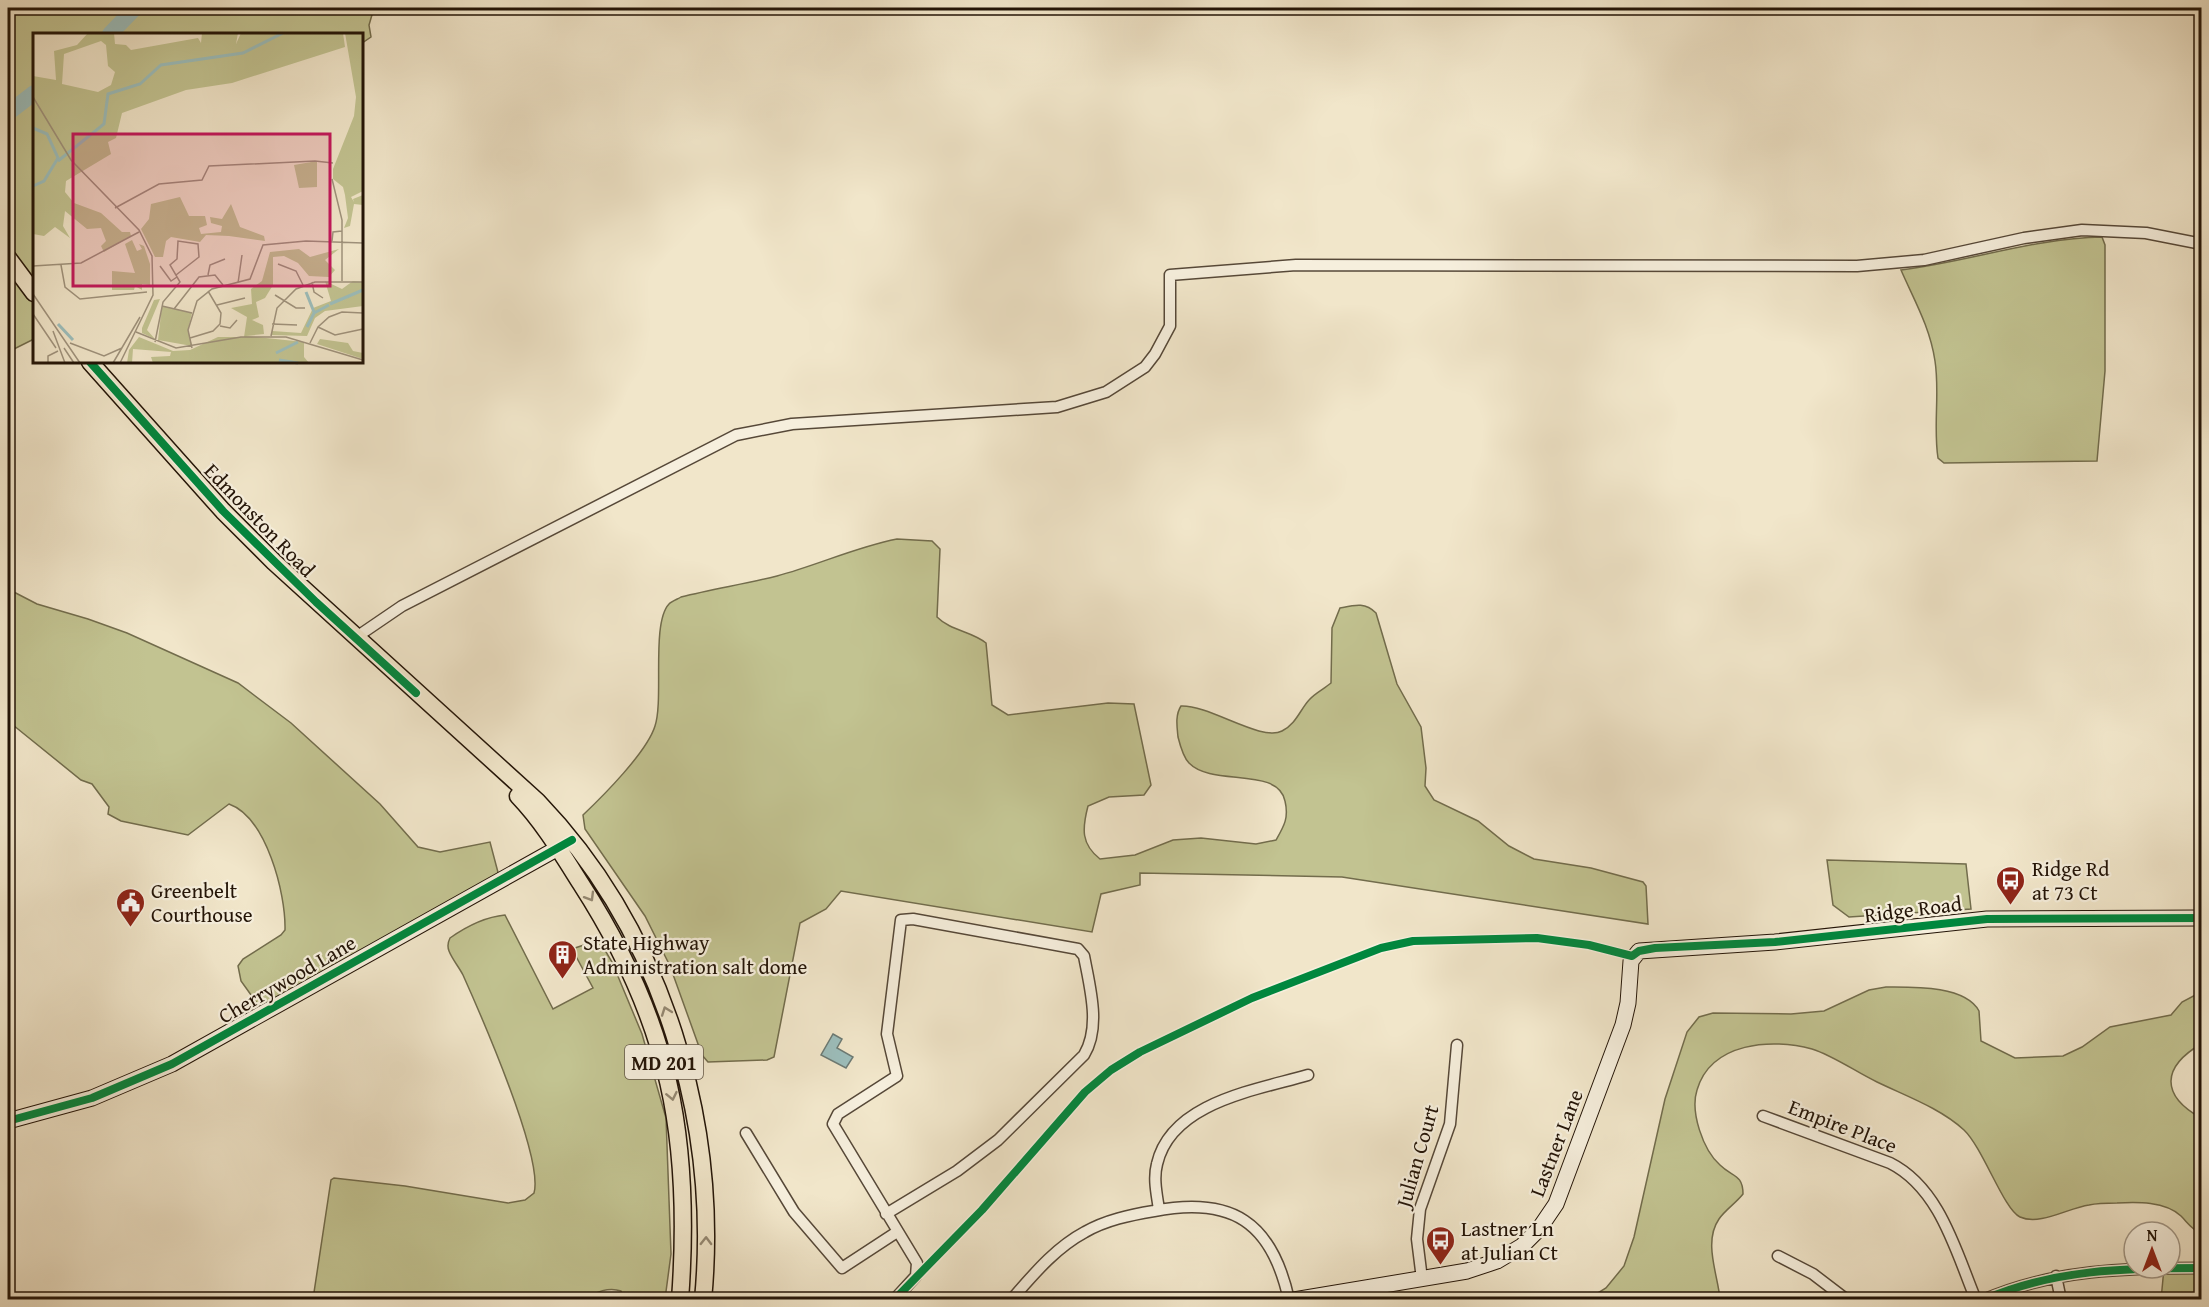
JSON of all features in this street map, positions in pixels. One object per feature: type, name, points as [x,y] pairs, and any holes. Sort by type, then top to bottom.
[{"type":"main road","points":[[8,258],[33,292]]},
{"type":"main road","name":"Edmonston Road","points":[[91,363],[223,511],[355,638],[416,693],[565,844]]},
{"type":"main road","name":"MD 201","points":[[565,844],[638,988],[657,1037],[669,1081],[679,1135],[683,1186],[680,1299]]},
{"type":"main road","name":"MD 201","points":[[565,844],[638,947],[660,997],[680,1052],[700,1138],[706,1185],[703,1299]]},
{"type":"street","points":[[355,638],[402,606],[736,435],[792,424],[1057,407],[1106,392],[1145,367],[1155,354],[1170,326],[1170,275],[1296,265],[1857,266],[1924,260],[2024,238],[2082,230],[2146,233],[2202,244]]},
{"type":"street","name":"Cherrywood Lane","points":[[8,1121],[92,1098],[172,1064],[565,844]]},
{"type":"street","name":"Ridge Road","points":[[1632,956],[1639,951],[1655,948],[1775,942],[1987,919],[2202,918]]},
{"type":"street","points":[[886,1214],[957,1171],[998,1140],[1084,1055],[1091,1040],[1093,1018],[1084,956],[1078,949],[913,919],[901,920],[887,1034],[897,1077],[838,1114],[833,1124],[886,1214],[897,1232],[915,1258],[916,1276],[894,1299]]},
{"type":"street","name":"Lastner Lane","points":[[1294,1299],[1475,1269],[1509,1255],[1531,1238],[1550,1214],[1623,1024],[1628,1004],[1632,956]]},
{"type":"street","name":"Julian Court","points":[[1422,1279],[1418,1239],[1420,1209],[1450,1124],[1457,1045]]},
{"type":"street","points":[[1159,1210],[1155,1181],[1157,1164],[1163,1148],[1177,1129],[1215,1104],[1308,1075]]},
{"type":"street","name":"Empire Place","points":[[1762,1116],[1890,1163],[1909,1175],[1924,1190],[1939,1213],[1976,1299]]},
{"type":"street","points":[[746,1133],[794,1212],[842,1268],[897,1232]]},
{"type":"street","points":[[1011,1299],[1051,1256],[1084,1232],[1122,1217],[1185,1206],[1213,1207],[1249,1223],[1266,1239],[1277,1258],[1289,1299]]},
{"type":"street","points":[[1778,1256],[1813,1274],[1847,1299]]},
{"type":"street","points":[[1983,1299],[2056,1276],[2106,1269],[2202,1268]]},
{"type":"street","points":[[2056,1276],[2061,1299]]},
{"type":"green space","points":[[8,8],[374,8],[369,25],[371,37],[363,42],[363,33],[33,33],[33,340],[8,352]]},
{"type":"green space","points":[[2102,237],[2105,245],[2105,371],[2097,461],[1944,463],[1938,458],[1937,385],[1933,349],[1921,314],[1901,270],[2051,241]]},
{"type":"green space","points":[[897,539],[932,541],[940,549],[937,617],[948,625],[986,643],[992,705],[1008,715],[1108,703],[1134,704],[1151,785],[1144,795],[1109,797],[1088,806],[1084,829],[1086,842],[1100,859],[1135,855],[1173,840],[1201,838],[1256,844],[1276,840],[1286,817],[1285,801],[1280,790],[1258,780],[1199,770],[1189,763],[1183,754],[1178,737],[1179,710],[1181,706],[1193,707],[1261,732],[1282,731],[1294,721],[1311,698],[1331,683],[1332,628],[1340,608],[1360,605],[1376,613],[1397,684],[1421,727],[1426,768],[1425,786],[1434,800],[1478,821],[1509,846],[1534,859],[1591,868],[1643,882],[1646,886],[1648,924],[1342,877],[1140,873],[1140,885],[1101,894],[1092,932],[841,891],[826,909],[800,923],[774,1057],[767,1060],[708,1062],[702,1055],[670,966],[645,916],[585,829],[583,815],[634,761],[655,726],[660,627],[669,604],[681,597],[777,576]]},
{"type":"green space","points":[[8,589],[37,604],[127,633],[238,683],[291,723],[380,804],[418,847],[440,852],[490,842],[500,880],[264,1013],[241,981],[238,966],[243,959],[281,935],[285,930],[282,897],[277,877],[271,858],[254,824],[242,812],[229,804],[188,835],[121,821],[108,814],[109,807],[92,784],[81,780],[8,721]]},
{"type":"green space","points":[[1827,860],[1966,864],[1971,909],[1849,917],[1833,905]]},
{"type":"green space","points":[[505,915],[553,1009],[593,988],[572,949],[599,940],[612,962],[642,1034],[666,1118],[671,1254],[665,1299],[623,1299],[621,1291],[612,1289],[598,1292],[587,1300],[313,1299],[331,1180],[334,1178],[405,1186],[508,1203],[525,1200],[534,1193],[535,1175],[530,1150],[509,1085],[483,1020],[448,947],[450,938],[463,930],[483,920]]},
{"type":"green space","points":[[1886,987],[1937,989],[1962,996],[1979,1011],[1981,1041],[2015,1058],[2063,1056],[2082,1047],[2110,1027],[2171,1015],[2182,1002],[2201,992],[2201,1044],[2179,1062],[2173,1071],[2171,1081],[2178,1100],[2201,1118],[2201,1233],[2174,1211],[2159,1205],[2142,1203],[2096,1204],[2045,1218],[2020,1217],[2007,1203],[1979,1150],[1955,1122],[1820,1052],[1796,1046],[1762,1044],[1729,1053],[1715,1062],[1704,1074],[1695,1099],[1697,1119],[1708,1150],[1720,1165],[1739,1179],[1743,1188],[1743,1194],[1724,1213],[1714,1228],[1712,1248],[1720,1299],[1588,1299],[1606,1288],[1624,1266],[1634,1237],[1665,1099],[1687,1032],[1699,1017],[1713,1013],[1791,1014],[1824,1011],[1869,990]]},
{"type":"green space","points":[[2182,1268],[2201,1268],[2201,1299],[2161,1300],[2163,1280],[2182,1280]]},
{"type":"water","points":[[833,1034],[842,1039],[837,1048],[853,1057],[846,1068],[821,1055]]},
{"type":"waterway","points":[[111,33],[135,8]]},
{"type":"waterway","points":[[8,113],[33,94]]},
{"type":"cycle path","points":[[91,363],[223,511],[316,602],[416,693]]},
{"type":"cycle path","points":[[8,1121],[92,1098],[172,1064],[572,840]]},
{"type":"cycle path","points":[[894,1300],[982,1210],[1085,1092],[1111,1070],[1140,1052],[1252,998],[1381,948],[1413,941],[1537,938],[1589,945],[1632,956],[1639,951],[1655,948],[1775,942],[1987,919],[2202,918]]},
{"type":"cycle path","points":[[1983,1300],[2036,1282],[2063,1276],[2118,1270],[2202,1268]]},
{"type":"place","name":"Ridge Rd at 73 Ct","points":[[2011,906]]},
{"type":"place","name":"Greenbelt Courthouse","points":[[130,928]]},
{"type":"place","name":"State Highway Administration salt dome","points":[[562,980]]},
{"type":"place","name":"Lastner Ln at Julian Ct","points":[[1440,1266]]}]
